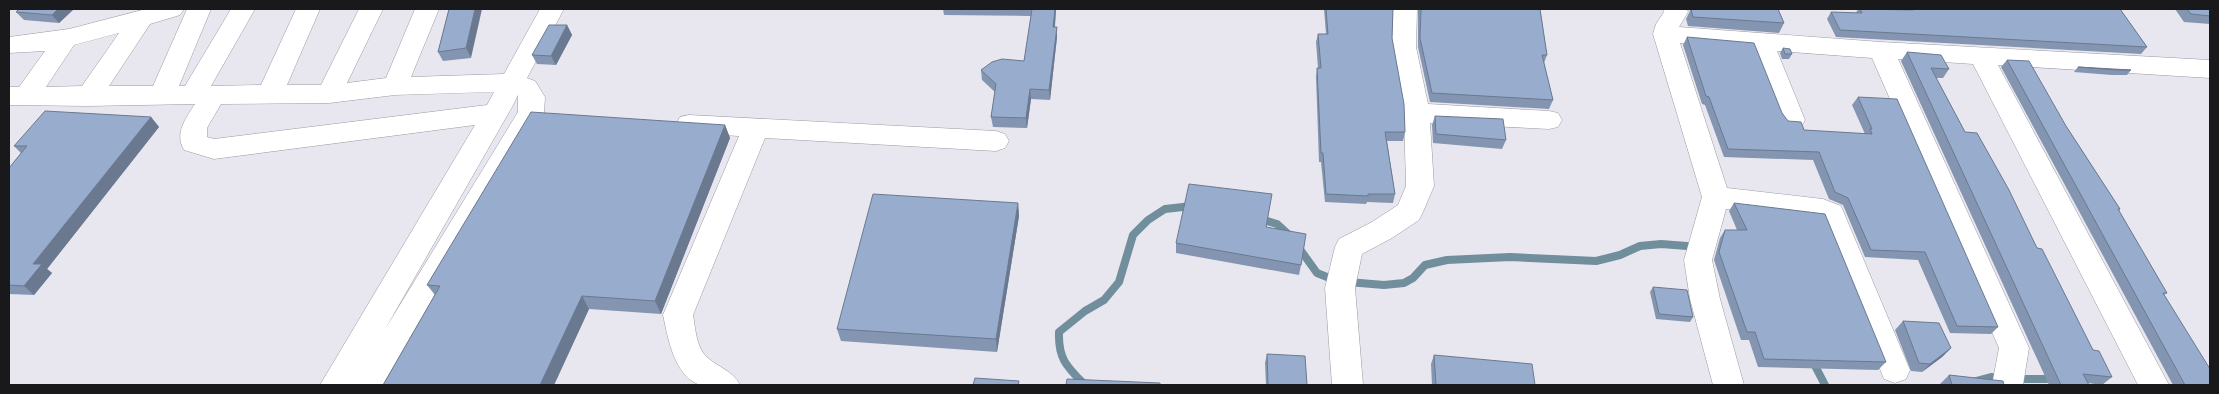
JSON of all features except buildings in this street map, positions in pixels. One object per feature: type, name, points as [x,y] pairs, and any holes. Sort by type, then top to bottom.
[{"type":"street","points":[[9,45],[20,46],[67,37],[172,9]]},
{"type":"street","points":[[162,95],[199,9]]},
{"type":"street","points":[[243,9],[203,94],[194,128],[193,144],[214,149],[495,113]]},
{"type":"street","points":[[270,94],[308,9]]},
{"type":"street","points":[[329,94],[371,9]]},
{"type":"street","points":[[395,86],[427,9]]},
{"type":"street","points":[[336,385],[495,113],[552,9]]},
{"type":"street","points":[[1347,385],[1340,288],[1349,247],[1382,230],[1409,212],[1420,186],[1417,113],[1404,47],[1405,9]]},
{"type":"street","points":[[1676,9],[1665,34],[1714,205],[1698,260],[1705,299],[1728,385]]},
{"type":"street","points":[[88,97],[142,18]]},
{"type":"street","points":[[1665,34],[1881,50],[2210,69]]},
{"type":"street","points":[[18,96],[67,37]]},
{"type":"street","points":[[1760,40],[1792,120]]},
{"type":"street","points":[[1881,50],[2014,348],[2008,385]]},
{"type":"street","points":[[1981,56],[2154,385]]},
{"type":"street","points":[[18,96],[329,94],[395,86],[511,83],[526,86],[540,113],[367,385]]},
{"type":"street","points":[[1417,113],[1549,120]]},
{"type":"street","points":[[667,122],[754,129],[996,141]]},
{"type":"street","points":[[724,385],[692,362],[683,340],[678,315],[754,129]]},
{"type":"street","points":[[1714,205],[1823,210],[1830,214],[1895,370]]},
{"type":"waterway","points":[[1085,385],[1073,373],[1062,356],[1059,332],[1085,311],[1104,300],[1119,282],[1133,235],[1148,220],[1165,209],[1192,206]]},
{"type":"waterway","points":[[1257,218],[1277,224],[1290,236]]},
{"type":"waterway","points":[[1348,282],[1384,285],[1404,283],[1413,278],[1425,265],[1447,260],[1510,257],[1596,261],[1620,255],[1640,246],[1661,244],[1687,246],[1697,250]]},
{"type":"waterway","points":[[1299,248],[1317,273],[1337,281]]},
{"type":"waterway","points":[[1812,360],[1825,385]]},
{"type":"waterway","points":[[1961,385],[1991,377],[2002,378]]},
{"type":"waterway","points":[[2016,379],[2054,379]]}]
